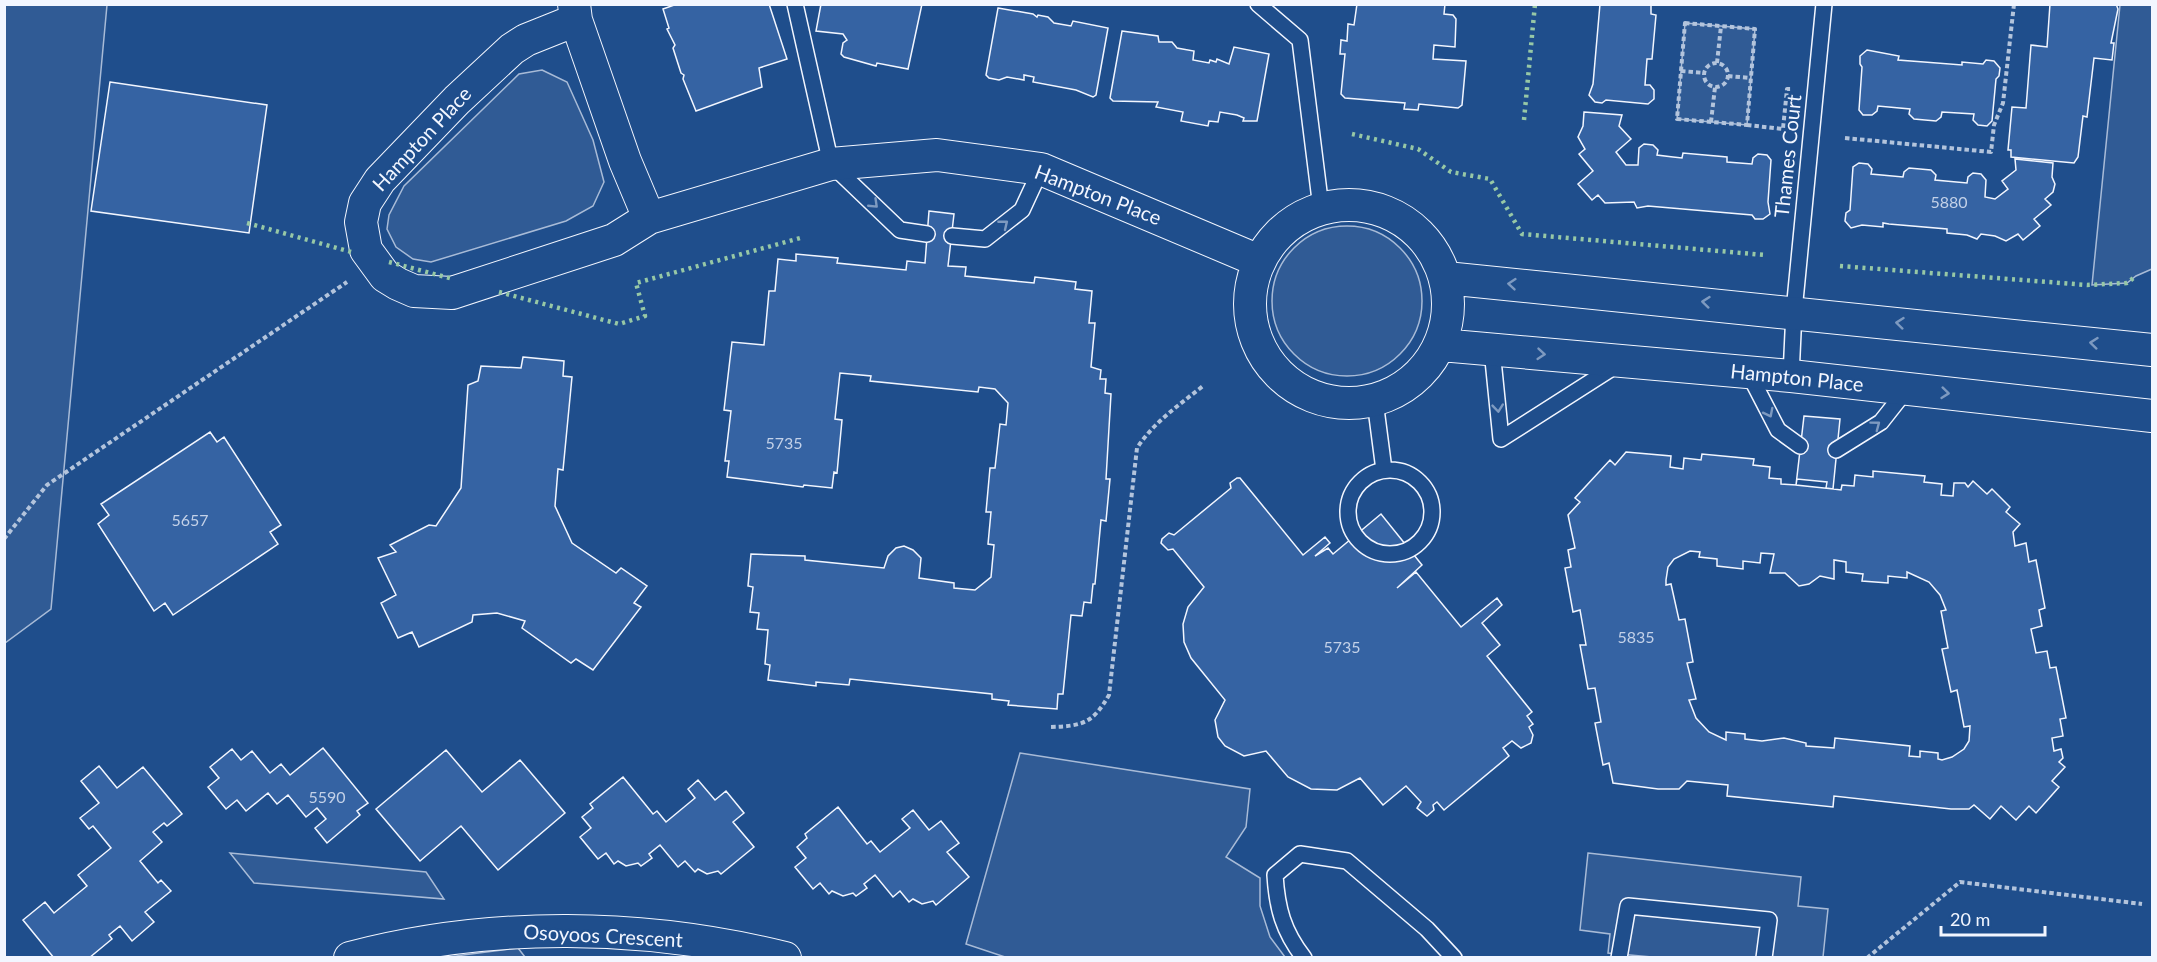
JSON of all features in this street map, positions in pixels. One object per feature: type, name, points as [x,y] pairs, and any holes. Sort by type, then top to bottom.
[{"type":"street","name":"Hampton Place","points":[[649,218],[625,161],[575,12],[512,50],[457,100],[380,180],[365,203],[361,222],[366,250],[374,265],[385,276],[414,291],[453,293],[614,240],[649,218],[831,164],[937,155],[1041,169],[1259,261]]},
{"type":"street","points":[[1353,204],[1384,211],[1412,226],[1433,249],[1446,278],[1449,312],[1441,345],[1425,370],[1402,390],[1375,401],[1351,405],[1327,402],[1305,394],[1279,376],[1261,351],[1251,322],[1250,290],[1259,261],[1274,238],[1289,226],[1321,208],[1353,204]]},
{"type":"street","points":[[1446,278],[1794,311],[2152,350]]},
{"type":"street","name":"Hampton Place","points":[[1441,345],[1791,376],[2152,416]]},
{"type":"street","name":"Osoyoos Crescent","points":[[350,957],[413,943],[520,931],[585,931],[645,934],[715,943],[785,957]]},
{"type":"lane","points":[[795,4],[831,164],[900,230],[927,234]]},
{"type":"lane","points":[[1258,4],[1300,40],[1321,208]]},
{"type":"lane","name":"Thames Court","points":[[1791,376],[1794,311],[1824,4]]},
{"type":"lane","points":[[952,236],[985,239],[1022,210],[1041,169]]},
{"type":"lane","points":[[1492,350],[1501,439],[1623,361]]},
{"type":"lane","points":[[1748,372],[1778,430],[1800,446]]},
{"type":"lane","points":[[1836,450],[1881,422],[1906,389]]},
{"type":"lane","points":[[1375,401],[1384,470]]},
{"type":"lane","points":[[1384,470],[1406,473],[1422,485],[1431,500],[1431,522],[1422,540],[1411,549],[1399,553],[1384,554],[1366,547],[1352,530],[1348,510],[1353,492],[1363,480],[1384,470]]},
{"type":"lane","points":[[1305,957],[1292,942],[1276,904],[1275,875],[1300,854],[1347,861],[1427,929],[1454,957]]},
{"type":"lane","points":[[1619,957],[1628,906],[1769,920],[1764,957]]},
{"type":"path","points":[[1845,138],[1990,152],[1994,125],[2003,103],[2014,4]]},
{"type":"path","points":[[1747,125],[1755,30],[1685,23],[1677,119],[1783,129],[1787,88]]},
{"type":"path","points":[[1717,63],[1721,26]]},
{"type":"path","points":[[1717,63],[1726,68],[1728,76],[1722,85],[1715,87],[1705,80],[1705,73],[1709,65],[1717,63]]},
{"type":"path","points":[[1681,71],[1705,73]]},
{"type":"path","points":[[1728,76],[1751,78]]},
{"type":"path","points":[[1711,122],[1715,87]]},
{"type":"path","points":[[4,539],[47,485],[374,265]]},
{"type":"path","points":[[1051,727],[1079,726],[1100,712],[1109,695],[1137,448],[1146,435],[1170,411],[1203,386]]},
{"type":"path","points":[[1867,957],[1960,882],[2142,904]]},
{"type":"shaded area","points":[[5,4],[107,5],[51,609],[5,643]]},
{"type":"shaded area","points":[[2120,5],[2152,5],[2152,269],[2127,283],[2092,285]]},
{"type":"shaded area","points":[[1685,23],[1755,29],[1747,125],[1677,119]]},
{"type":"shaded area","points":[[542,70],[567,82],[593,140],[604,182],[593,206],[566,221],[431,262],[413,259],[396,247],[387,229],[389,215],[404,186],[519,74]]},
{"type":"shaded area","points":[[1347,226],[1376,232],[1400,248],[1416,272],[1422,301],[1416,330],[1400,354],[1376,370],[1347,376],[1318,370],[1294,354],[1278,330],[1272,301],[1278,272],[1294,248],[1318,232]]},
{"type":"shaded area","points":[[1020,753],[1250,789],[1246,827],[1226,857],[1260,878],[1260,906],[1270,937],[1285,957],[1008,958],[966,944]]},
{"type":"shaded area","points":[[230,853],[426,872],[444,899],[254,883]]},
{"type":"shaded area","points":[[1588,853],[1801,877],[1798,906],[1828,909],[1823,957],[1652,957],[1608,953],[1610,934],[1580,930]]},
{"type":"shaded area","points":[[518,948],[525,957],[450,957],[463,955]]},
{"type":"building","points":[[677,4],[769,4],[787,59],[759,68],[762,87],[696,111],[683,79],[684,75],[681,73],[673,48],[675,45],[667,29],[669,28],[663,9]]},
{"type":"building","points":[[821,4],[922,4],[908,69],[877,63],[876,66],[844,57],[841,54],[843,43],[847,40],[843,34],[816,31]]},
{"type":"building","points":[[1357,4],[1445,4],[1444,14],[1453,15],[1456,19],[1455,47],[1434,45],[1433,59],[1466,61],[1462,105],[1458,108],[1419,104],[1418,110],[1404,109],[1405,103],[1345,98],[1341,94],[1345,54],[1340,54],[1341,40],[1347,41],[1348,24],[1354,25]]},
{"type":"building","points":[[1600,4],[1651,5],[1651,14],[1656,15],[1652,59],[1647,59],[1645,85],[1650,85],[1654,90],[1654,99],[1648,104],[1606,100],[1602,103],[1595,102],[1589,95],[1593,84]]},
{"type":"building","points":[[2050,4],[2116,4],[2118,9],[2111,43],[2114,43],[2112,60],[2094,58],[2087,117],[2083,116],[2078,157],[2074,163],[2011,157],[2011,150],[2008,150],[2012,107],[2026,108],[2031,45],[2047,47]]},
{"type":"building","points":[[998,8],[1033,14],[1037,17],[1038,15],[1048,17],[1054,23],[1071,26],[1073,21],[1108,28],[1096,95],[1093,97],[1076,90],[1033,82],[1034,77],[1024,75],[1024,80],[1007,77],[999,80],[989,78],[986,75]]},
{"type":"building","points":[[1122,31],[1158,36],[1159,42],[1172,42],[1177,48],[1194,51],[1193,60],[1209,63],[1210,60],[1216,62],[1217,59],[1229,64],[1234,47],[1269,54],[1257,121],[1243,121],[1244,118],[1237,115],[1220,112],[1218,122],[1209,121],[1208,126],[1181,121],[1183,112],[1156,107],[1158,102],[1113,101],[1110,98]]},
{"type":"building","points":[[1867,50],[1899,56],[1898,60],[1962,65],[1962,62],[1983,64],[1986,60],[1994,61],[2000,68],[1996,79],[1992,121],[1987,126],[1978,125],[1973,120],[1974,114],[1942,112],[1941,117],[1936,121],[1914,119],[1909,114],[1910,109],[1878,106],[1877,111],[1872,115],[1863,115],[1859,110],[1862,67],[1860,56]]},
{"type":"building","points":[[110,82],[267,105],[249,233],[91,211]]},
{"type":"building","points":[[1584,112],[1622,115],[1619,126],[1631,139],[1616,152],[1626,165],[1638,165],[1639,148],[1644,144],[1653,145],[1658,150],[1657,155],[1682,158],[1683,153],[1727,157],[1727,162],[1752,164],[1753,158],[1758,154],[1767,155],[1771,160],[1768,202],[1770,214],[1763,219],[1755,219],[1752,215],[1648,206],[1637,208],[1634,202],[1605,203],[1598,195],[1592,200],[1578,184],[1593,171],[1579,154],[1585,149],[1578,137],[1583,126]]},
{"type":"building","points":[[2015,159],[2053,163],[2052,177],[2055,184],[2053,192],[2045,199],[2051,205],[2034,219],[2040,226],[2023,240],[2018,234],[2006,241],[1995,236],[1981,234],[1977,239],[1967,235],[1947,233],[1947,229],[1883,223],[1883,227],[1862,225],[1851,228],[1845,221],[1846,213],[1850,210],[1853,167],[1859,163],[1868,164],[1872,169],[1871,174],[1903,177],[1904,172],[1909,168],[1931,170],[1936,175],[1935,180],[1967,183],[1968,177],[1973,173],[1981,174],[1986,180],[1985,197],[1995,199],[2008,189],[2002,181],[2016,170]]},
{"type":"building","points":[[929,211],[954,214],[948,266],[966,267],[965,276],[1034,283],[1035,277],[1076,282],[1075,289],[1092,291],[1089,323],[1095,323],[1091,367],[1101,370],[1100,379],[1106,379],[1105,393],[1111,394],[1106,479],[1110,479],[1106,521],[1101,520],[1091,603],[1084,602],[1082,616],[1071,615],[1063,694],[1058,694],[1057,709],[1008,705],[1009,701],[992,699],[992,694],[850,679],[849,685],[816,682],[816,686],[768,680],[770,665],[765,664],[768,630],[757,629],[759,613],[750,612],[753,587],[748,586],[751,554],[805,556],[805,560],[884,568],[888,556],[896,548],[904,546],[913,550],[921,558],[919,578],[954,583],[954,588],[975,590],[991,577],[994,545],[988,544],[991,512],[986,512],[990,468],[995,468],[1000,424],[1006,425],[1008,403],[995,389],[979,387],[978,392],[870,381],[871,376],[840,373],[835,419],[842,420],[837,473],[834,472],[832,488],[804,485],[803,487],[727,477],[729,461],[725,461],[731,411],[724,410],[732,342],[764,345],[769,291],[775,291],[778,259],[796,261],[796,254],[838,258],[837,263],[906,270],[907,261],[925,263]]},
{"type":"building","points":[[523,357],[564,361],[563,376],[572,377],[563,470],[558,469],[555,506],[572,543],[616,573],[621,568],[647,586],[634,603],[641,607],[593,670],[576,659],[571,663],[522,628],[525,621],[497,613],[473,615],[472,622],[419,647],[412,632],[398,638],[381,603],[396,595],[378,558],[396,552],[390,545],[429,525],[436,526],[461,488],[468,385],[478,381],[481,366],[521,368]]},
{"type":"building","points":[[1804,416],[1840,419],[1833,489],[1796,485]]},
{"type":"building","points":[[210,432],[217,442],[224,437],[281,525],[270,532],[278,544],[173,615],[165,603],[154,611],[98,524],[109,515],[101,504]]},
{"type":"building","points":[[1626,452],[1671,456],[1670,467],[1683,469],[1684,458],[1701,460],[1702,454],[1754,459],[1753,465],[1770,467],[1769,478],[1781,479],[1781,484],[1796,485],[1797,479],[1827,482],[1826,488],[1841,490],[1842,485],[1854,486],[1855,475],[1873,477],[1873,471],[1925,476],[1924,482],[1942,484],[1941,495],[1953,496],[1954,483],[1965,483],[1968,487],[1973,481],[1987,494],[1992,489],[2010,507],[2006,512],[2020,524],[2013,532],[2015,546],[2026,543],[2029,562],[2036,560],[2045,608],[2039,610],[2042,626],[2031,629],[2036,653],[2047,651],[2050,668],[2056,667],[2066,718],[2060,719],[2063,736],[2052,738],[2054,751],[2061,749],[2063,758],[2059,762],[2065,767],[2052,781],[2059,787],[2036,813],[2029,806],[2016,820],[2001,806],[1990,819],[1974,805],[1969,809],[1951,809],[1834,796],[1833,807],[1727,796],[1728,785],[1687,781],[1679,789],[1658,789],[1613,783],[1609,763],[1603,765],[1595,723],[1601,722],[1595,688],[1588,689],[1580,645],[1586,645],[1580,610],[1573,612],[1565,568],[1571,567],[1568,550],[1575,548],[1568,515],[1580,502],[1575,498],[1610,460],[1615,465]],"holes":[[[1690,551],[1700,552],[1699,557],[1717,559],[1717,566],[1743,569],[1743,561],[1760,563],[1761,553],[1774,554],[1770,573],[1785,573],[1799,586],[1809,584],[1820,576],[1834,579],[1834,560],[1846,562],[1846,572],[1863,574],[1862,581],[1888,583],[1888,576],[1907,578],[1907,572],[1929,582],[1940,595],[1946,610],[1941,611],[1948,648],[1942,649],[1951,692],[1957,690],[1964,727],[1970,726],[1969,741],[1964,749],[1942,760],[1938,759],[1938,753],[1920,751],[1920,757],[1909,756],[1910,746],[1835,738],[1834,748],[1806,746],[1806,743],[1784,738],[1762,741],[1745,739],[1745,734],[1726,732],[1726,740],[1709,732],[1696,718],[1689,700],[1696,699],[1687,663],[1693,662],[1685,619],[1679,620],[1671,584],[1666,585],[1668,567],[1674,559]]]},
{"type":"building","points":[[1240,478],[1303,555],[1325,537],[1330,543],[1315,556],[1328,548],[1333,554],[1381,514],[1422,565],[1397,588],[1416,572],[1461,627],[1497,598],[1502,605],[1482,623],[1500,645],[1487,656],[1532,712],[1527,716],[1533,724],[1529,727],[1533,735],[1531,743],[1521,748],[1512,741],[1503,748],[1509,756],[1444,810],[1437,802],[1433,805],[1434,810],[1427,816],[1417,808],[1421,802],[1406,786],[1383,805],[1360,778],[1337,790],[1311,789],[1288,777],[1266,751],[1244,756],[1225,746],[1218,737],[1215,720],[1225,700],[1191,658],[1184,642],[1183,624],[1188,607],[1204,587],[1173,549],[1168,550],[1161,543],[1169,533],[1174,535],[1231,488],[1230,483]]},
{"type":"building","points":[[323,748],[368,803],[357,811],[360,815],[327,843],[315,828],[326,819],[317,808],[306,817],[288,795],[277,804],[268,793],[246,811],[237,800],[226,809],[208,787],[219,778],[210,767],[232,749],[241,760],[252,751],[270,773],[281,764],[290,775]]},
{"type":"building","points":[[446,750],[482,792],[520,760],[565,813],[498,870],[461,826],[420,861],[376,809]]},
{"type":"building","points":[[99,766],[117,788],[143,767],[182,814],[167,826],[164,823],[153,832],[162,842],[140,861],[158,883],[161,880],[171,891],[145,912],[154,922],[132,941],[120,926],[109,935],[112,939],[89,958],[54,958],[23,920],[45,902],[54,913],[87,886],[78,875],[111,848],[93,826],[89,829],[80,818],[99,803],[81,781]]},
{"type":"building","points":[[623,777],[653,814],[657,811],[666,822],[695,798],[688,789],[698,780],[715,800],[726,791],[744,813],[733,822],[754,847],[721,874],[718,871],[707,874],[698,869],[695,872],[685,861],[678,867],[660,845],[649,854],[652,858],[641,866],[638,863],[626,866],[618,861],[614,864],[606,853],[598,859],[580,837],[591,828],[582,817],[593,808],[590,804]]},
{"type":"building","points":[[838,807],[867,844],[871,841],[880,852],[910,828],[902,819],[913,810],[929,830],[941,821],[959,843],[947,852],[969,877],[936,905],[933,901],[922,904],[913,899],[909,902],[900,891],[893,897],[875,875],[864,884],[867,888],[856,896],[853,893],[843,896],[832,891],[829,894],[820,883],[813,889],[795,867],[806,858],[797,847],[807,838],[805,834]]},
{"type":"hedge","points":[[1524,120],[1535,4]]},
{"type":"hedge","points":[[1352,134],[1418,149],[1451,172],[1490,179],[1522,234],[1765,255]]},
{"type":"hedge","points":[[247,223],[355,253]]},
{"type":"hedge","points":[[499,292],[619,324],[645,316],[636,283],[804,237]]},
{"type":"hedge","points":[[389,262],[453,279]]},
{"type":"hedge","points":[[1840,266],[2087,285],[2127,283],[2136,276]]}]
